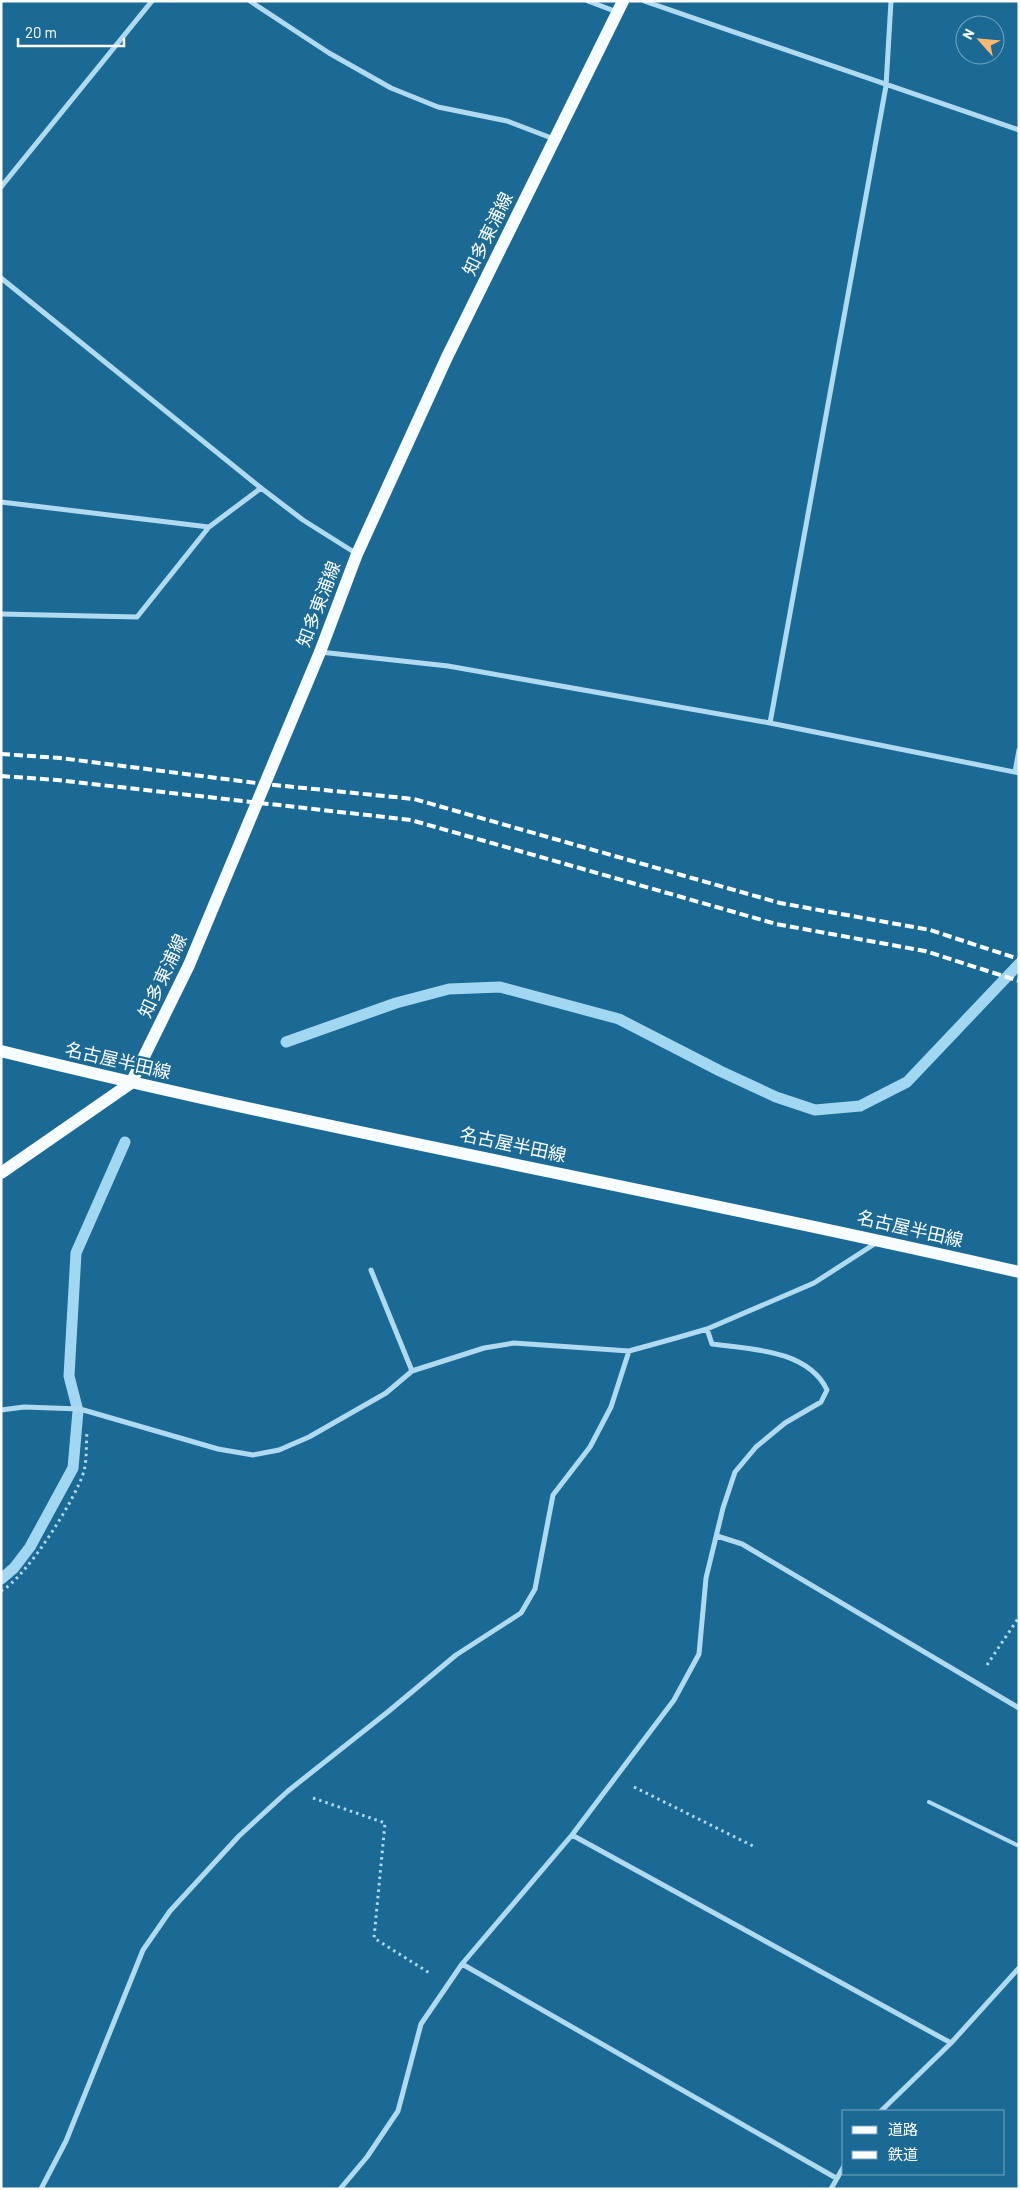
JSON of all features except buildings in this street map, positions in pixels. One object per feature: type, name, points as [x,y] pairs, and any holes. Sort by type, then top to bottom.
[{"type":"main road","name":"知多東浦線","points":[[1,1173],[131,1083],[188,965],[320,652],[357,554],[447,357],[620,6]]},
{"type":"main road","name":"名古屋半田線","points":[[1,1051],[131,1083],[880,1240],[1019,1272]]},
{"type":"street","points":[[1,187],[152,1]]},
{"type":"street","points":[[250,1],[328,53],[391,88],[438,107],[507,121],[555,139]]},
{"type":"street","points":[[588,1],[620,6]]},
{"type":"street","points":[[644,1],[886,86],[1019,130]]},
{"type":"street","points":[[770,723],[886,86],[891,1]]},
{"type":"street","points":[[1,278],[261,488],[303,520],[357,554]]},
{"type":"street","points":[[1,614],[137,617],[209,527],[261,488]]},
{"type":"street","points":[[1,502],[209,527]]},
{"type":"street","points":[[320,652],[448,666],[770,723],[1017,772],[1019,750]]},
{"type":"street","points":[[1,1410],[24,1407],[80,1409],[218,1449],[253,1455],[279,1450],[309,1437],[386,1393],[412,1371],[484,1348],[514,1343],[629,1351],[707,1329],[814,1282],[880,1240]]},
{"type":"street","points":[[371,1270],[412,1371]]},
{"type":"street","points":[[340,2189],[367,2157],[398,2110],[421,2024],[462,1964],[572,1835],[674,1700],[699,1654],[706,1578],[735,1472],[756,1447],[770,1435],[785,1423],[822,1402],[827,1390],[822,1379],[798,1361],[764,1350],[712,1344],[707,1329]]},
{"type":"street","points":[[41,2189],[66,2141],[143,1950],[170,1911],[239,1836],[294,1787],[456,1655],[521,1613],[535,1589],[552,1495],[590,1447],[611,1406],[629,1351]]},
{"type":"street","points":[[716,1536],[742,1544],[1019,1708]]},
{"type":"street","points":[[572,1835],[951,2043]]},
{"type":"street","points":[[462,1964],[836,2178]]},
{"type":"street","points":[[882,2110],[951,2043],[1019,1968]]},
{"type":"street","points":[[832,2189],[842,2169]]},
{"type":"lane","points":[[929,1802],[1019,1846]]},
{"type":"path","points":[[1,1591],[22,1575],[39,1552],[84,1471],[88,1412]]},
{"type":"path","points":[[976,1682],[1019,1617]]},
{"type":"path","points":[[614,1777],[755,1847]]},
{"type":"path","points":[[294,1787],[298,1793],[385,1823],[374,1938],[448,1985]]},
{"type":"waterway","points":[[286,1042],[396,1003],[449,989],[500,987],[619,1019],[720,1071],[776,1097],[815,1110],[860,1106],[907,1082],[1019,964]]},
{"type":"waterway","points":[[1,1579],[14,1568],[30,1547],[73,1468],[78,1411],[69,1376],[76,1253],[125,1142]]},
{"type":"railway","points":[[1,754],[60,758],[264,784],[414,799],[780,903],[930,930],[1019,959]]},
{"type":"railway","points":[[1,776],[57,780],[411,820],[776,924],[925,951],[1019,981]]}]
